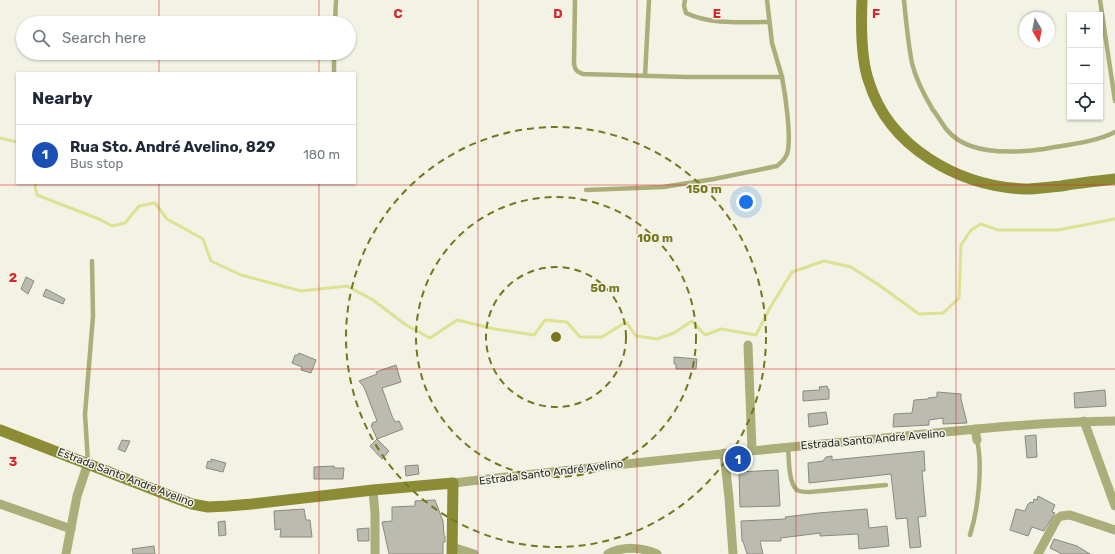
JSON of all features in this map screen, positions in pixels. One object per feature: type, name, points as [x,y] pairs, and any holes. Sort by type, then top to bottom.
[{"type":"main road","points":[[862,0],[864,53],[868,80],[878,105],[892,127],[906,140],[942,167],[962,176],[985,183],[1025,189],[1115,179]]},
{"type":"main road","name":"Estrada Santo André Avelino","points":[[0,430],[173,497],[192,504],[208,507],[252,504],[373,490],[453,483]]},
{"type":"main road","points":[[452,551],[453,483]]},
{"type":"street","points":[[748,345],[752,450]]},
{"type":"street","points":[[1084,421],[1115,506]]},
{"type":"street","name":"Estrada Santo André Avelino","points":[[453,483],[788,446],[975,429],[1084,421],[1115,421]]},
{"type":"street","points":[[975,429],[976,440]]},
{"type":"street","points":[[724,453],[733,554]]},
{"type":"street","points":[[66,554],[77,496],[88,463]]},
{"type":"street","points":[[373,490],[375,514],[375,554]]},
{"type":"street","points":[[0,504],[71,529]]},
{"type":"street","points":[[1038,554],[1056,519],[1061,516],[1074,516],[1115,530]]},
{"type":"street","points":[[608,554],[625,549],[650,551],[657,554]]},
{"type":"street","points":[[452,551],[474,554]]},
{"type":"lane","points":[[335,16],[336,0]]},
{"type":"lane","points":[[575,0],[574,64],[576,70],[583,74],[782,77]]},
{"type":"lane","points":[[645,76],[649,0]]},
{"type":"lane","points":[[685,0],[684,6],[686,13],[697,18],[722,21],[769,22]]},
{"type":"lane","points":[[586,190],[663,187],[714,179],[777,166],[785,159],[789,149],[786,100],[782,77],[772,43],[767,0]]},
{"type":"lane","points":[[904,0],[912,62],[916,78],[925,97],[947,131],[958,139],[966,144],[981,148],[999,152],[1013,152],[1049,148],[1096,139],[1115,132]]},
{"type":"lane","points":[[1100,0],[1115,101]]},
{"type":"lane","points":[[334,60],[334,72]]},
{"type":"lane","points":[[88,463],[85,414],[93,316],[92,261]]},
{"type":"lane","points":[[970,536],[976,516],[980,472],[980,461],[976,440]]},
{"type":"lane","points":[[788,446],[791,482],[796,489],[801,492],[886,484]]},
{"type":"building","points":[[26,277],[34,281],[28,294],[21,289]]},
{"type":"building","points":[[46,289],[65,299],[63,304],[43,296]]},
{"type":"building","points":[[299,353],[316,360],[311,373],[301,370],[302,367],[292,363],[295,355],[298,355]]},
{"type":"building","points":[[674,357],[697,359],[696,369],[676,369]]},
{"type":"building","points":[[396,365],[401,382],[382,388],[395,422],[399,421],[403,429],[377,439],[371,425],[377,421],[364,387],[359,381],[377,374],[376,372]]},
{"type":"building","points":[[827,386],[829,389],[829,399],[803,401],[803,391],[820,390],[819,387]]},
{"type":"building","points":[[1105,390],[1106,406],[1075,408],[1074,393]]},
{"type":"building","points":[[937,392],[961,394],[967,423],[943,424],[943,418],[929,420],[929,425],[893,427],[894,414],[912,413],[914,400],[937,397]]},
{"type":"building","points":[[826,412],[828,424],[809,427],[808,414]]},
{"type":"building","points":[[1036,435],[1037,457],[1027,458],[1025,436]]},
{"type":"building","points":[[377,439],[389,451],[382,459],[370,446]]},
{"type":"building","points":[[122,440],[130,441],[125,452],[118,449]]},
{"type":"building","points":[[924,451],[925,471],[922,471],[926,516],[918,517],[921,547],[910,548],[907,518],[896,519],[891,474],[809,483],[808,463],[823,461],[826,457],[832,456],[832,460]]},
{"type":"building","points":[[211,459],[226,463],[223,472],[206,468],[208,461],[211,462]]},
{"type":"building","points":[[418,465],[419,474],[406,476],[405,466]]},
{"type":"building","points":[[334,466],[334,468],[344,468],[343,479],[314,479],[314,467]]},
{"type":"building","points":[[778,470],[780,506],[740,507],[739,472]]},
{"type":"building","points":[[1038,496],[1055,505],[1052,512],[1055,513],[1044,531],[1032,527],[1028,536],[1010,530],[1016,509],[1025,511],[1028,504],[1030,502],[1033,503],[1034,499],[1037,500]]},
{"type":"building","points":[[435,500],[443,521],[445,542],[443,542],[443,554],[389,554],[382,522],[392,521],[392,507],[415,506],[415,501]]},
{"type":"building","points":[[304,509],[306,520],[310,520],[312,537],[280,537],[281,529],[275,530],[274,511]]},
{"type":"building","points":[[867,509],[869,528],[887,526],[889,546],[859,549],[858,534],[820,536],[820,533],[781,538],[781,541],[760,541],[763,554],[747,554],[742,541],[741,521],[786,519],[785,517]]},
{"type":"building","points":[[225,521],[226,535],[219,536],[218,522]]},
{"type":"building","points":[[369,528],[369,541],[358,541],[357,529]]},
{"type":"building","points":[[1054,539],[1077,546],[1090,554],[1062,554],[1050,548]]},
{"type":"building","points":[[154,546],[155,554],[133,554],[132,549]]},
{"type":"waterway","points":[[0,138],[16,142]]},
{"type":"waterway","points":[[36,184],[37,195],[99,219],[112,226],[125,223],[139,206],[155,203],[167,219],[203,239],[211,261],[241,275],[301,291],[347,286],[373,300],[406,325],[430,338],[457,320],[495,329],[534,335],[545,320],[567,322],[580,337],[602,337],[626,322],[636,336],[657,339],[674,333],[692,321],[705,335],[721,329],[756,335],[771,306],[792,272],[824,261],[851,267],[919,314],[943,313],[959,298],[961,245],[971,230],[981,224],[998,230],[1058,230],[1115,219]]},
{"type":"place","name":"Rua Sto. André Avelino, 829","points":[[738,459]]}]
